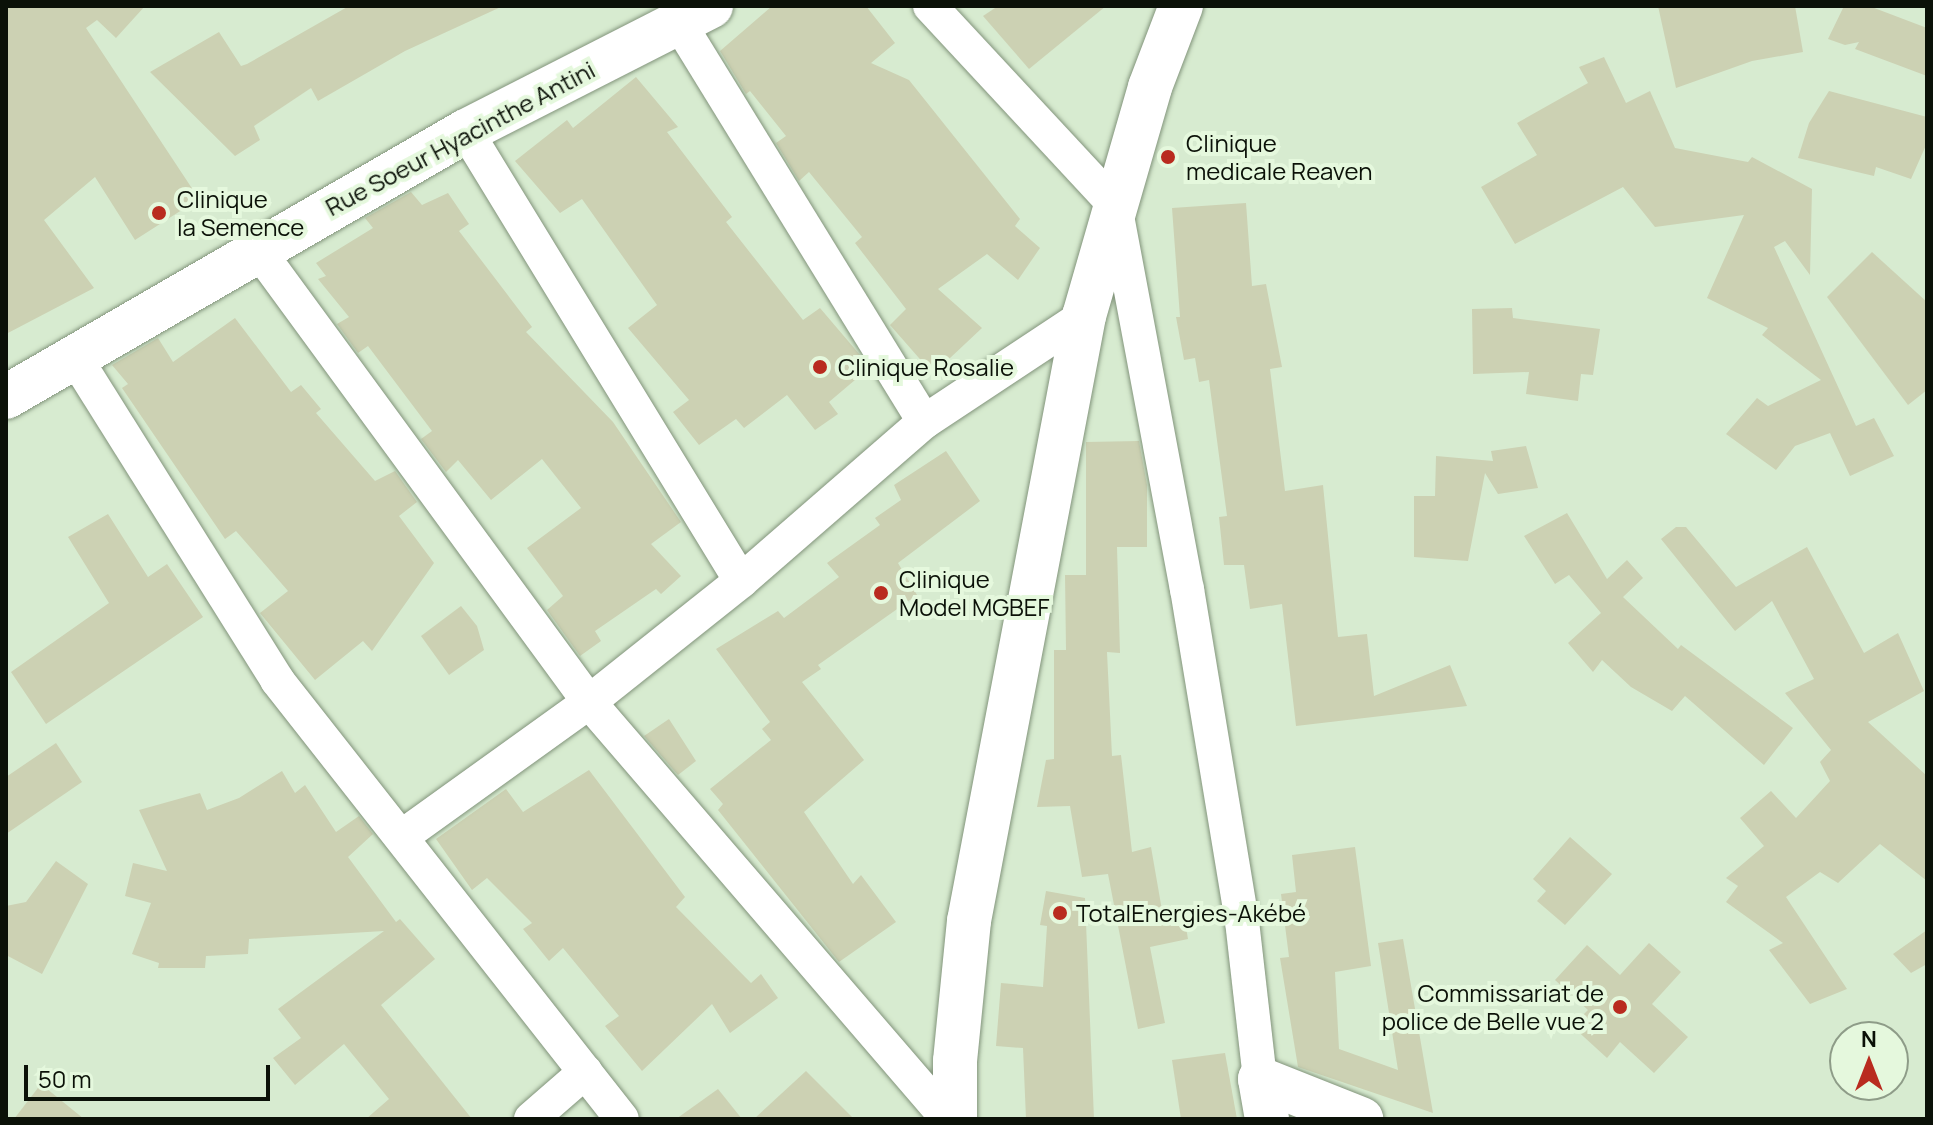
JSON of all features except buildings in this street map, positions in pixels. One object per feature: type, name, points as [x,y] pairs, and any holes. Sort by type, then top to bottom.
[{"type":"street","points":[[930,6],[1115,205],[1192,618],[1242,921],[1264,1099],[1361,1119]]},
{"type":"street","points":[[955,1119],[955,1061],[969,921],[1084,316],[1150,87],[1181,6]]},
{"type":"street","points":[[695,14],[924,422]]},
{"type":"street","name":"Rue Soeur Hyacinthe Antini","points":[[6,397],[466,131],[695,14]]},
{"type":"street","points":[[466,131],[741,581]]},
{"type":"street","points":[[258,250],[589,702],[948,1119]]},
{"type":"street","points":[[404,835],[589,702],[741,581],[924,422],[1084,316]]},
{"type":"street","points":[[76,359],[277,680],[404,835],[622,1119]]},
{"type":"street","points":[[531,1119],[585,1072]]},
{"type":"place","name":"Clinique medicale Reaven","points":[[1168,157]]},
{"type":"place","name":"Clinique la Semence","points":[[159,213]]},
{"type":"place","name":"Clinique Rosalie","points":[[820,367]]},
{"type":"place","name":"Clinique Model MGBEF","points":[[881,593]]},
{"type":"place","name":"TotalEnergies-Akébé","points":[[1060,913]]},
{"type":"place","name":"Commissariat de police de Belle vue 2","points":[[1620,1007]]}]
